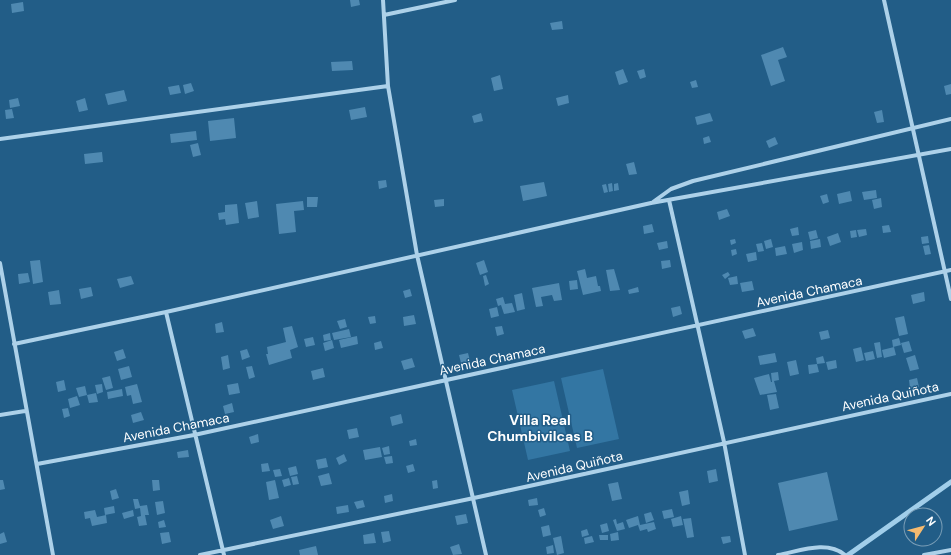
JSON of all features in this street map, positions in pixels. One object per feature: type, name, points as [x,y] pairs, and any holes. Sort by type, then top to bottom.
[{"type":"street","points":[[382,0],[388,86],[417,255],[486,555]]},
{"type":"street","points":[[384,15],[455,0]]},
{"type":"street","points":[[884,0],[912,128],[946,271],[951,299]]},
{"type":"street","points":[[0,139],[388,86]]},
{"type":"street","points":[[651,203],[671,189],[693,180],[951,119]]},
{"type":"street","points":[[14,344],[166,312],[651,203],[951,148]]},
{"type":"street","points":[[669,200],[724,442],[745,555]]},
{"type":"street","points":[[0,263],[25,411],[37,464],[53,555]]},
{"type":"street","name":"Avenida Chamaca","points":[[37,464],[194,435],[445,379],[951,270]]},
{"type":"street","points":[[166,312],[223,553]]},
{"type":"street","name":"Avenida Quiñota","points":[[200,555],[223,553],[724,442],[951,394]]},
{"type":"street","points":[[0,415],[25,411]]},
{"type":"street","points":[[778,555],[825,546],[837,548],[845,555]]},
{"type":"street","points":[[924,555],[951,550]]},
{"type":"shaded area","points":[[603,369],[619,439],[577,448],[561,378]]},
{"type":"shaded area","points":[[554,381],[570,451],[528,460],[512,390]]},
{"type":"building","points":[[350,0],[359,0],[360,5],[351,7]]},
{"type":"building","points":[[23,2],[24,11],[12,13],[11,4]]},
{"type":"building","points":[[562,21],[563,29],[552,30],[550,23]]},
{"type":"building","points":[[783,47],[787,57],[778,60],[785,81],[771,86],[761,55]]},
{"type":"building","points":[[352,61],[353,70],[332,71],[331,62]]},
{"type":"building","points":[[623,69],[628,82],[619,85],[615,72]]},
{"type":"building","points":[[644,69],[646,77],[640,79],[637,71]]},
{"type":"building","points":[[500,75],[503,89],[494,91],[491,78]]},
{"type":"building","points":[[696,80],[698,87],[692,88],[690,82]]},
{"type":"building","points":[[191,83],[194,91],[185,94],[183,85]]},
{"type":"building","points":[[951,84],[951,94],[946,95],[944,86]]},
{"type":"building","points":[[179,85],[181,93],[170,95],[168,87]]},
{"type":"building","points":[[124,90],[127,101],[108,105],[105,94]]},
{"type":"building","points":[[568,95],[569,103],[558,106],[556,98]]},
{"type":"building","points":[[18,98],[20,106],[10,108],[9,100]]},
{"type":"building","points":[[85,98],[88,110],[79,112],[76,101]]},
{"type":"building","points":[[365,107],[367,117],[351,120],[349,110]]},
{"type":"building","points":[[12,109],[14,118],[6,119],[5,110]]},
{"type":"building","points":[[882,110],[884,122],[877,123],[874,112]]},
{"type":"building","points":[[481,113],[483,121],[474,123],[472,116]]},
{"type":"building","points":[[710,113],[713,121],[697,125],[695,117]]},
{"type":"building","points":[[234,118],[236,138],[210,141],[208,121]]},
{"type":"building","points":[[196,131],[197,140],[171,143],[170,134]]},
{"type":"building","points":[[709,136],[711,142],[704,144],[703,138]]},
{"type":"building","points":[[775,137],[778,144],[769,148],[766,141]]},
{"type":"building","points":[[198,143],[201,155],[193,157],[190,145]]},
{"type":"building","points":[[102,152],[103,162],[85,164],[84,154]]},
{"type":"building","points":[[634,162],[637,174],[629,175],[626,164]]},
{"type":"building","points":[[386,180],[387,187],[379,189],[378,181]]},
{"type":"building","points":[[544,182],[547,196],[523,201],[520,186]]},
{"type":"building","points":[[612,183],[613,191],[609,192],[608,184]]},
{"type":"building","points":[[618,183],[619,190],[614,191],[614,184]]},
{"type":"building","points":[[606,184],[608,192],[604,193],[602,185]]},
{"type":"building","points":[[876,190],[877,198],[864,200],[862,192]]},
{"type":"building","points":[[850,191],[852,201],[839,204],[837,194]]},
{"type":"building","points":[[827,194],[829,202],[823,204],[820,196]]},
{"type":"building","points":[[307,197],[318,197],[317,207],[307,207]]},
{"type":"building","points":[[881,198],[882,207],[874,209],[872,200]]},
{"type":"building","points":[[444,199],[444,206],[435,207],[434,200]]},
{"type":"building","points":[[257,201],[259,217],[248,219],[245,203]]},
{"type":"building","points":[[303,201],[304,210],[294,211],[296,232],[279,234],[276,204]]},
{"type":"building","points":[[237,204],[239,223],[226,225],[225,219],[219,220],[218,213],[225,212],[225,205]]},
{"type":"building","points":[[727,209],[730,216],[719,220],[717,212]]},
{"type":"building","points":[[652,224],[654,232],[644,234],[643,226]]},
{"type":"building","points":[[889,225],[891,232],[883,233],[882,226]]},
{"type":"building","points":[[798,227],[799,235],[792,236],[790,229]]},
{"type":"building","points":[[866,229],[867,235],[859,237],[857,230]]},
{"type":"building","points":[[816,230],[818,238],[810,240],[808,232]]},
{"type":"building","points":[[856,230],[857,237],[851,238],[850,231]]},
{"type":"building","points":[[838,233],[841,242],[830,246],[827,237]]},
{"type":"building","points":[[928,236],[929,243],[922,244],[921,237]]},
{"type":"building","points":[[735,239],[736,243],[731,245],[730,240]]},
{"type":"building","points":[[771,239],[773,247],[766,249],[764,241]]},
{"type":"building","points":[[820,239],[821,247],[811,249],[810,241]]},
{"type":"building","points":[[667,241],[668,248],[659,250],[657,243]]},
{"type":"building","points":[[802,242],[803,250],[794,253],[792,244]]},
{"type":"building","points":[[762,243],[764,251],[758,252],[756,244]]},
{"type":"building","points":[[929,245],[931,254],[925,255],[923,246]]},
{"type":"building","points":[[785,246],[787,254],[776,256],[775,248]]},
{"type":"building","points":[[736,249],[737,254],[732,256],[731,250]]},
{"type":"building","points":[[756,252],[757,260],[748,262],[746,254]]},
{"type":"building","points":[[40,260],[43,282],[33,284],[30,261]]},
{"type":"building","points":[[484,260],[488,272],[480,275],[476,263]]},
{"type":"building","points":[[670,260],[671,267],[662,269],[661,261]]},
{"type":"building","points":[[585,269],[587,278],[596,276],[598,286],[600,286],[601,291],[583,295],[577,271]]},
{"type":"building","points":[[614,269],[620,290],[610,291],[606,270]]},
{"type":"building","points":[[728,272],[730,275],[725,279],[722,275]]},
{"type":"building","points":[[28,273],[30,282],[19,284],[18,274]]},
{"type":"building","points":[[486,275],[489,284],[485,286],[483,276]]},
{"type":"building","points":[[131,276],[134,284],[120,288],[117,279]]},
{"type":"building","points":[[737,276],[738,284],[730,285],[728,278]]},
{"type":"building","points":[[577,280],[578,289],[570,290],[569,281]]},
{"type":"building","points":[[752,281],[754,290],[742,292],[740,283]]},
{"type":"building","points":[[559,283],[562,300],[554,301],[552,295],[541,297],[543,306],[536,307],[532,288]]},
{"type":"building","points":[[91,287],[93,296],[81,299],[79,289]]},
{"type":"building","points":[[638,287],[639,292],[629,294],[628,290]]},
{"type":"building","points":[[410,289],[412,296],[405,298],[403,291]]},
{"type":"building","points":[[59,290],[61,304],[50,305],[48,292]]},
{"type":"building","points":[[924,292],[925,301],[913,304],[911,295]]},
{"type":"building","points":[[522,293],[525,309],[517,311],[514,295]]},
{"type":"building","points":[[503,297],[505,304],[512,303],[515,312],[504,314],[501,305],[498,306],[496,299]]},
{"type":"building","points":[[680,306],[682,314],[673,317],[671,308]]},
{"type":"building","points":[[497,307],[499,316],[491,318],[489,309]]},
{"type":"building","points":[[414,315],[416,324],[404,326],[403,317]]},
{"type":"building","points":[[375,316],[376,323],[370,324],[368,317]]},
{"type":"building","points":[[904,316],[908,334],[899,336],[895,318]]},
{"type":"building","points":[[345,319],[347,327],[340,329],[337,321]]},
{"type":"building","points":[[222,322],[224,332],[216,333],[215,324]]},
{"type":"building","points":[[292,326],[298,347],[290,350],[292,358],[269,365],[266,354],[268,354],[267,347],[286,342],[283,328]]},
{"type":"building","points":[[502,326],[504,334],[497,336],[495,327]]},
{"type":"building","points":[[753,328],[756,336],[745,339],[742,331]]},
{"type":"building","points":[[349,329],[351,337],[334,340],[332,333]]},
{"type":"building","points":[[828,330],[830,338],[821,340],[819,332]]},
{"type":"building","points":[[330,333],[331,340],[324,341],[323,335]]},
{"type":"building","points":[[357,336],[358,344],[341,348],[339,340]]},
{"type":"building","points":[[313,337],[315,345],[306,347],[304,339]]},
{"type":"building","points":[[899,338],[901,345],[893,347],[892,340]]},
{"type":"building","points":[[332,340],[334,348],[325,351],[323,343]]},
{"type":"building","points":[[381,341],[383,348],[375,350],[374,343]]},
{"type":"building","points":[[909,341],[912,351],[904,353],[901,343]]},
{"type":"building","points":[[880,342],[882,357],[877,358],[874,343]]},
{"type":"building","points":[[861,347],[864,360],[856,362],[853,349]]},
{"type":"building","points":[[894,347],[896,355],[884,358],[882,350]]},
{"type":"building","points":[[123,349],[126,358],[117,361],[114,352]]},
{"type":"building","points":[[247,349],[250,357],[242,360],[240,351]]},
{"type":"building","points":[[873,351],[875,359],[866,361],[864,353]]},
{"type":"building","points":[[468,353],[470,361],[461,363],[459,355]]},
{"type":"building","points":[[775,353],[777,362],[760,365],[758,356]]},
{"type":"building","points":[[228,355],[230,368],[223,370],[221,357]]},
{"type":"building","points":[[915,355],[919,369],[910,371],[906,358]]},
{"type":"building","points":[[823,356],[825,363],[817,364],[816,358]]},
{"type":"building","points":[[412,358],[415,367],[404,370],[401,361]]},
{"type":"building","points":[[796,360],[799,374],[790,376],[787,362]]},
{"type":"building","points":[[836,360],[837,368],[828,370],[826,362]]},
{"type":"building","points":[[817,364],[819,372],[809,374],[808,365]]},
{"type":"building","points":[[129,366],[132,377],[121,380],[118,369]]},
{"type":"building","points":[[252,366],[255,377],[249,379],[246,367]]},
{"type":"building","points":[[323,368],[325,377],[313,380],[311,371]]},
{"type":"building","points":[[778,372],[779,380],[774,381],[777,392],[760,395],[754,378],[769,374],[772,382],[771,373]]},
{"type":"building","points":[[110,376],[113,388],[106,390],[102,378]]},
{"type":"building","points":[[917,378],[919,387],[910,388],[909,380]]},
{"type":"building","points":[[64,380],[66,390],[58,392],[56,382]]},
{"type":"building","points":[[238,383],[240,393],[229,395],[227,385]]},
{"type":"building","points":[[102,384],[103,392],[97,394],[95,385]]},
{"type":"building","points":[[137,384],[142,402],[133,404],[131,395],[127,396],[125,387]]},
{"type":"building","points":[[85,386],[87,395],[79,397],[76,388]]},
{"type":"building","points":[[122,389],[123,396],[108,399],[107,392]]},
{"type":"building","points":[[96,393],[98,402],[89,403],[87,395]]},
{"type":"building","points":[[776,394],[779,408],[770,410],[767,395]]},
{"type":"building","points":[[77,396],[80,405],[70,408],[68,399]]},
{"type":"building","points":[[232,403],[234,412],[225,414],[223,406]]},
{"type":"building","points":[[68,408],[70,416],[64,418],[62,409]]},
{"type":"building","points":[[141,412],[144,420],[133,423],[131,415]]},
{"type":"building","points":[[401,414],[403,423],[392,426],[390,417]]},
{"type":"building","points":[[357,428],[359,437],[349,439],[347,430]]},
{"type":"building","points":[[258,434],[259,442],[251,444],[249,437]]},
{"type":"building","points":[[416,439],[417,445],[410,446],[409,441]]},
{"type":"building","points":[[389,446],[390,454],[384,455],[382,448]]},
{"type":"building","points":[[380,447],[382,457],[365,460],[363,450]]},
{"type":"building","points":[[188,450],[189,457],[178,458],[177,452]]},
{"type":"building","points":[[344,454],[347,461],[339,465],[336,458]]},
{"type":"building","points":[[392,456],[393,463],[386,464],[384,457]]},
{"type":"building","points":[[326,458],[328,467],[318,469],[316,460]]},
{"type":"building","points":[[268,463],[270,471],[262,472],[261,464]]},
{"type":"building","points":[[413,464],[415,471],[408,473],[406,466]]},
{"type":"building","points":[[296,466],[298,474],[290,476],[288,468]]},
{"type":"building","points":[[280,469],[282,476],[275,477],[273,470]]},
{"type":"building","points":[[716,469],[718,481],[709,483],[707,471]]},
{"type":"building","points":[[827,472],[838,520],[789,531],[778,483]]},
{"type":"building","points":[[329,473],[332,484],[321,486],[318,476]]},
{"type":"building","points":[[297,476],[299,484],[293,485],[291,477]]},
{"type":"building","points":[[289,478],[291,485],[284,487],[282,480]]},
{"type":"building","points":[[0,480],[3,480],[5,489],[0,490]]},
{"type":"building","points":[[152,480],[159,480],[160,490],[153,491]]},
{"type":"building","points":[[275,480],[279,498],[269,500],[266,482]]},
{"type":"building","points":[[437,480],[438,488],[433,489],[432,481]]},
{"type":"building","points":[[618,482],[622,499],[612,501],[608,484]]},
{"type":"building","points":[[116,489],[119,498],[112,500],[110,491]]},
{"type":"building","points":[[688,490],[690,504],[682,506],[679,492]]},
{"type":"building","points":[[392,494],[393,501],[385,503],[384,496]]},
{"type":"building","points":[[537,498],[538,505],[529,506],[528,500]]},
{"type":"building","points":[[133,499],[138,499],[140,506],[147,505],[149,515],[145,515],[147,525],[139,526],[137,517],[141,516],[140,508],[135,509]]},
{"type":"building","points":[[363,500],[365,507],[357,509],[354,502]]},
{"type":"building","points":[[163,501],[165,513],[157,515],[155,502]]},
{"type":"building","points":[[348,505],[349,512],[337,514],[336,507]]},
{"type":"building","points":[[114,506],[115,513],[105,515],[104,508]]},
{"type":"building","points":[[544,508],[546,515],[540,517],[538,510]]},
{"type":"building","points":[[672,509],[674,517],[664,519],[662,511]]},
{"type":"building","points":[[95,510],[97,517],[106,515],[107,523],[92,526],[90,518],[85,519],[84,512]]},
{"type":"building","points":[[133,510],[134,516],[124,519],[122,513]]},
{"type":"building","points":[[651,512],[654,520],[646,523],[644,514]]},
{"type":"building","points":[[466,514],[468,523],[457,525],[455,516]]},
{"type":"building","points":[[281,516],[284,526],[273,529],[270,520]]},
{"type":"building","points":[[638,516],[640,525],[654,522],[656,529],[648,532],[647,529],[640,531],[638,525],[629,528],[626,520]]},
{"type":"building","points":[[681,516],[683,525],[673,527],[671,519]]},
{"type":"building","points":[[691,518],[694,537],[687,538],[683,519]]},
{"type":"building","points":[[616,519],[617,524],[623,522],[625,529],[617,531],[613,520]]},
{"type":"building","points":[[164,520],[166,527],[159,528],[158,522]]},
{"type":"building","points":[[607,523],[609,531],[602,533],[600,525]]},
{"type":"building","points":[[549,525],[551,535],[543,537],[541,527]]},
{"type":"building","points":[[587,529],[589,535],[582,537],[581,531]]},
{"type":"building","points":[[389,531],[391,541],[383,543],[381,532]]},
{"type":"building","points":[[4,532],[7,542],[0,544],[0,534]]},
{"type":"building","points":[[169,532],[171,542],[162,544],[160,533]]},
{"type":"building","points":[[618,532],[619,540],[611,541],[610,534]]},
{"type":"building","points":[[374,533],[376,543],[364,544],[363,535]]},
{"type":"building","points":[[599,535],[608,535],[608,540],[600,540]]},
{"type":"building","points":[[561,536],[564,553],[557,555],[553,538]]},
{"type":"building","points":[[592,536],[594,542],[585,544],[584,538]]},
{"type":"building","points":[[730,536],[731,542],[723,544],[721,537]]},
{"type":"building","points":[[459,544],[462,554],[453,555],[450,547]]},
{"type":"building","points":[[553,545],[554,553],[547,554],[546,547]]},
{"type":"building","points":[[316,546],[318,555],[300,555],[299,550]]},
{"type":"waterway","points":[[848,555],[951,482]]},
{"type":"district","name":"Villa Real Chumbivilcas B","points":[[540,428]]}]
